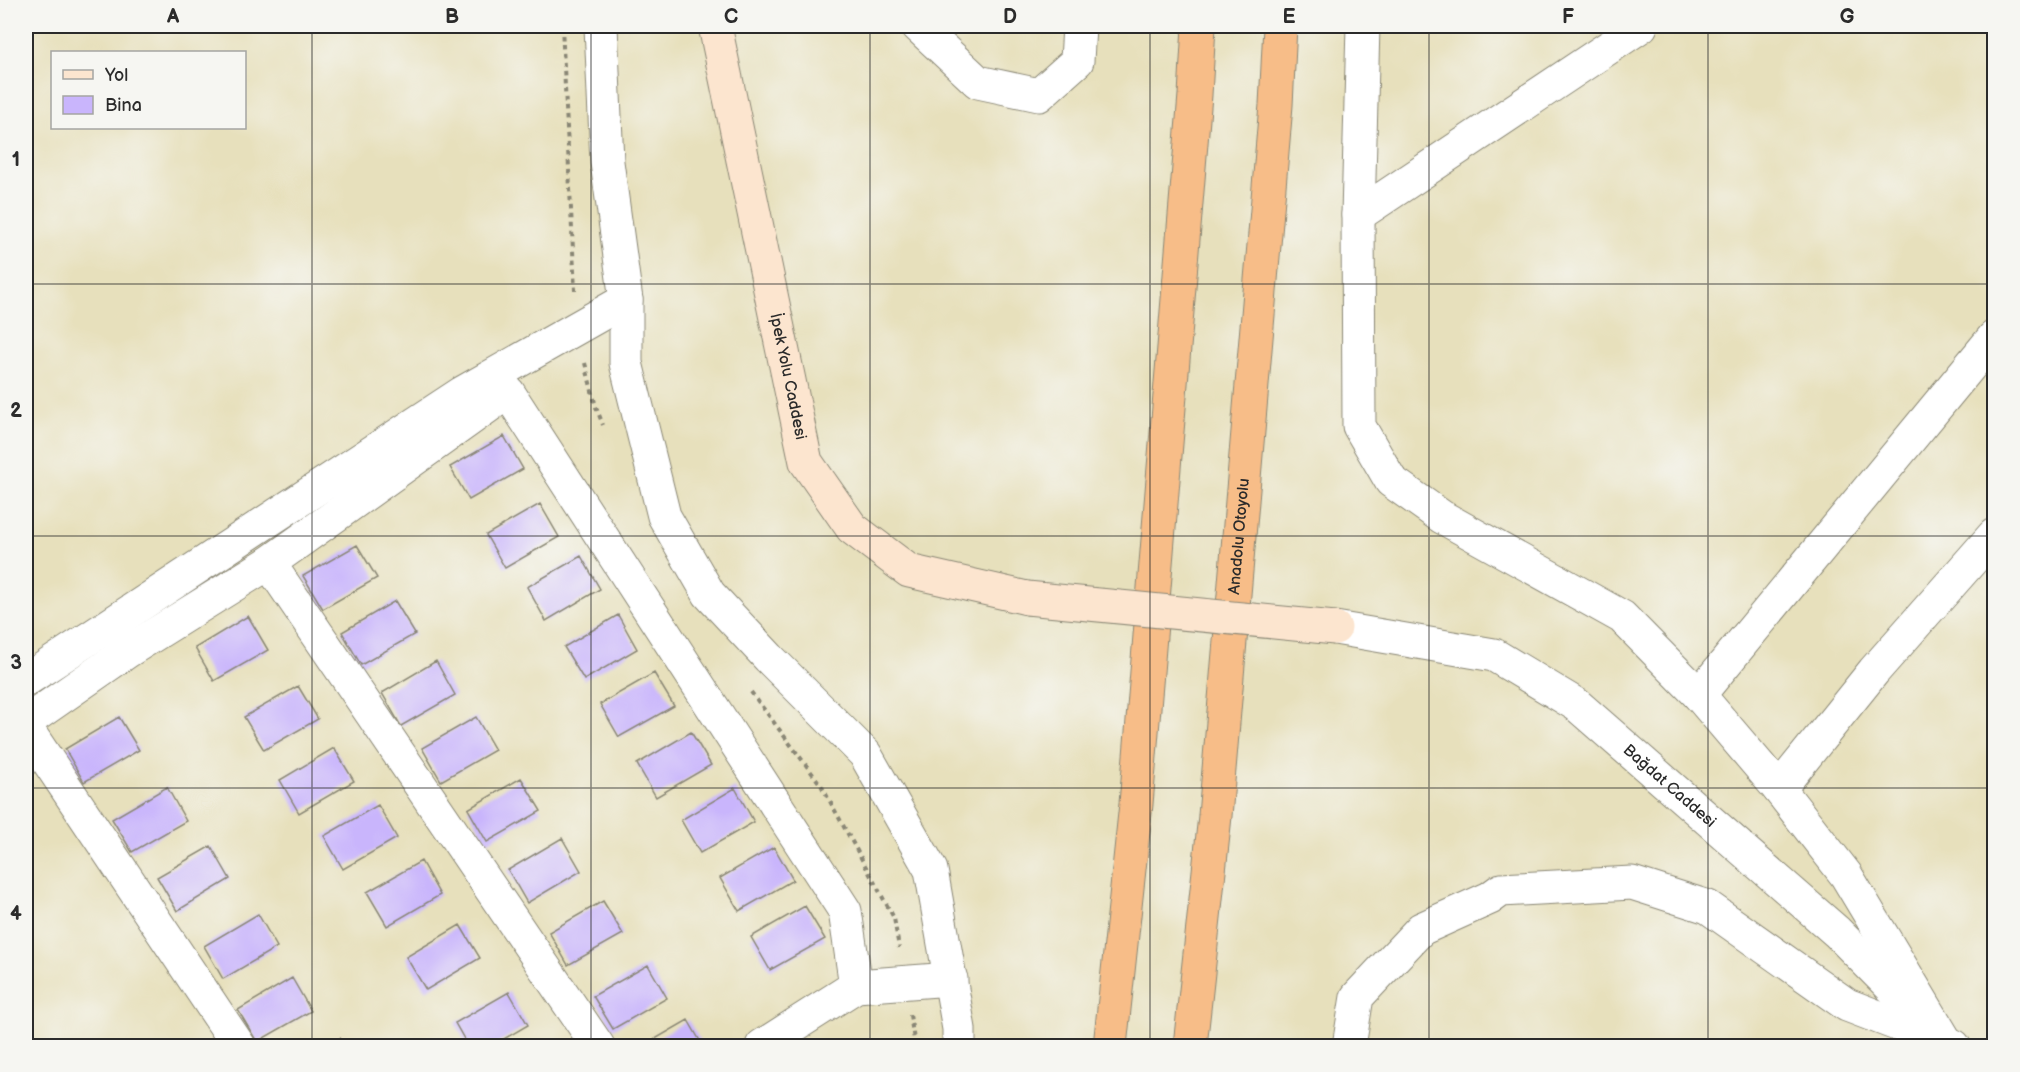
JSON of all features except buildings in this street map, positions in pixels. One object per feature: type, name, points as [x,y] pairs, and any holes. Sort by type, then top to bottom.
[{"type":"highway","points":[[1110,1047],[1137,792],[1199,26]]},
{"type":"highway","name":"Anadolu Otoyolu","points":[[1190,1047],[1217,793],[1275,117],[1280,26]]},
{"type":"street","points":[[602,26],[607,162],[626,300],[626,363],[664,516],[709,594],[865,754],[931,870],[959,1029],[959,1047]]},
{"type":"street","name":"İpek Yolu Caddesi","points":[[715,26],[806,462],[852,528],[909,571],[1027,598],[1335,628]]},
{"type":"street","points":[[918,26],[978,82],[1039,95],[1077,62],[1079,26]]},
{"type":"street","points":[[1363,26],[1358,215],[1359,426],[1391,481],[1442,517],[1622,616],[1699,695],[1779,789],[1846,875],[1950,1046]]},
{"type":"street","points":[[1358,215],[1641,26]]},
{"type":"street","points":[[26,680],[462,393],[626,300]]},
{"type":"street","points":[[1699,695],[1995,337]]},
{"type":"street","points":[[26,722],[128,651],[269,563],[508,392],[845,911],[856,986]]},
{"type":"street","points":[[1779,789],[1874,671],[1995,535]]},
{"type":"street","points":[[269,563],[598,1047]]},
{"type":"street","name":"Bağdat Caddesi","points":[[1335,628],[1494,655],[1577,705],[1836,932],[1950,1046]]},
{"type":"street","points":[[26,728],[238,1047]]},
{"type":"street","points":[[1349,1047],[1357,997],[1421,929],[1490,898],[1501,890],[1632,883],[1708,908],[1846,1005],[1950,1046]]},
{"type":"street","points":[[762,1047],[856,986],[951,979]]},
{"type":"path","points":[[562,26],[574,276]]}]
